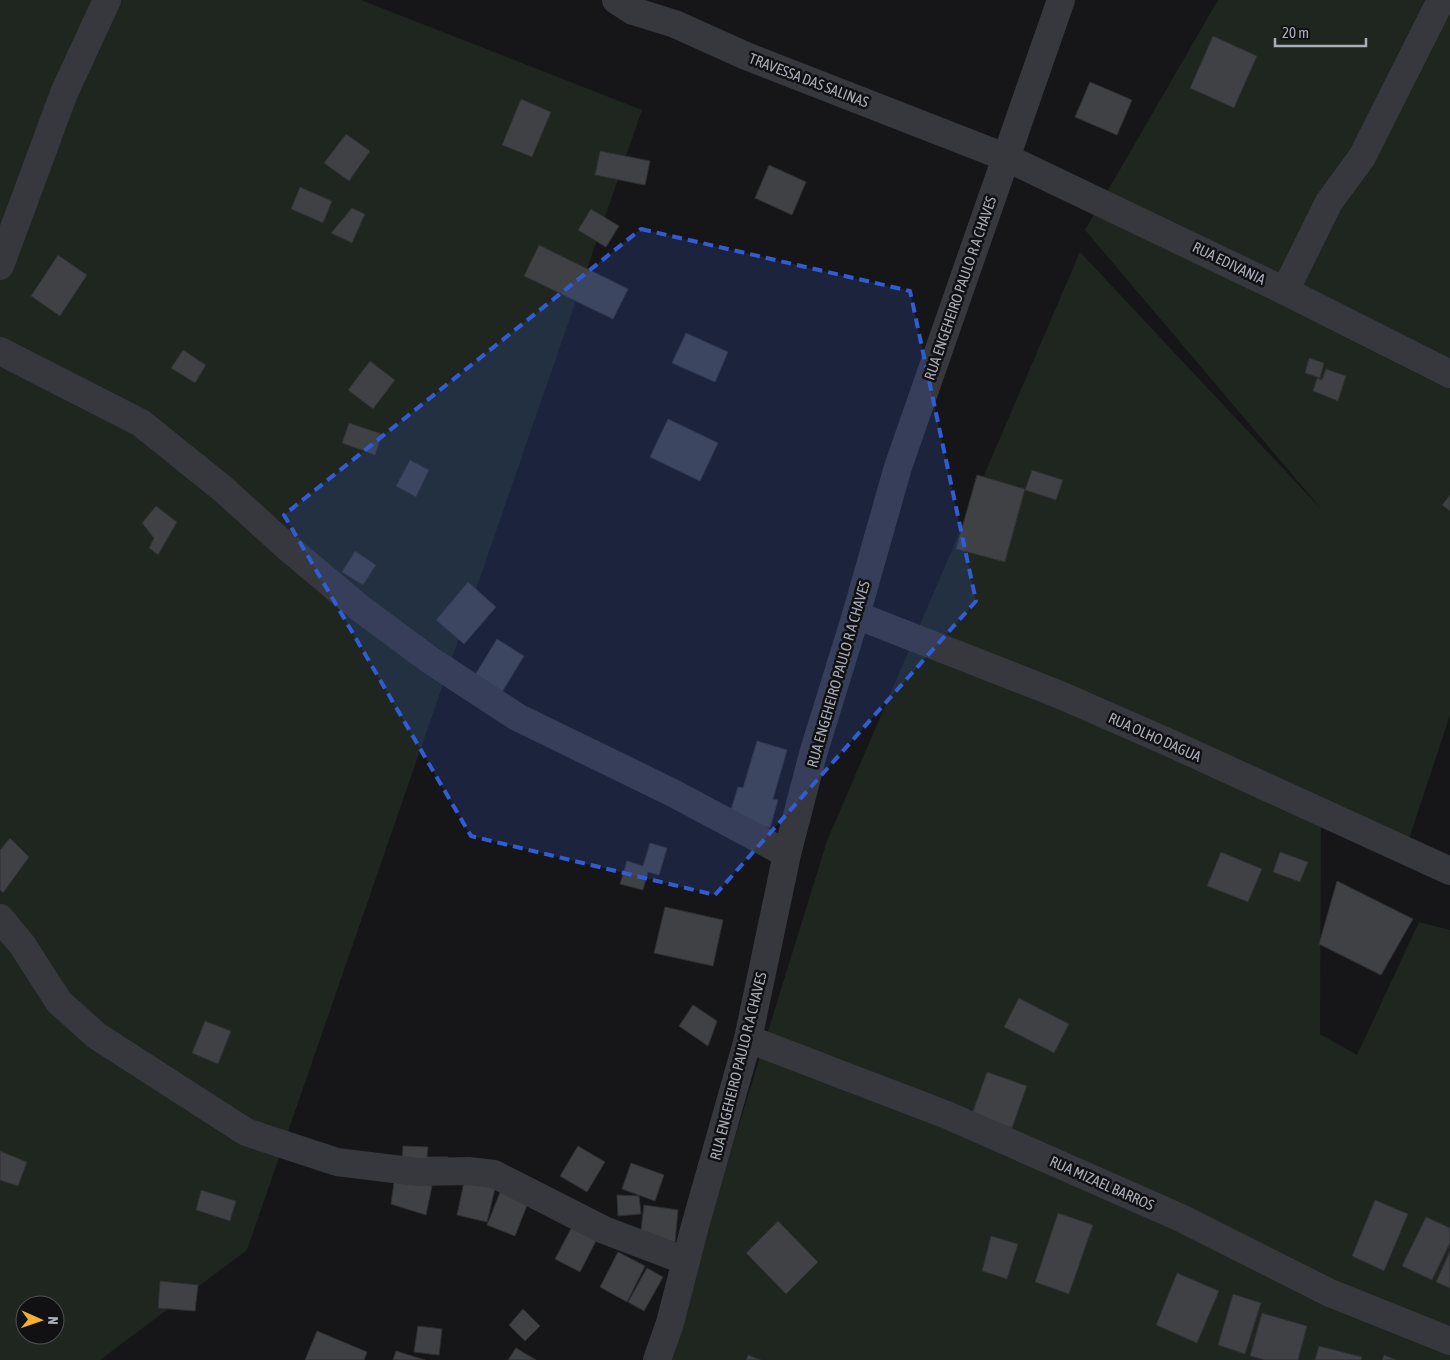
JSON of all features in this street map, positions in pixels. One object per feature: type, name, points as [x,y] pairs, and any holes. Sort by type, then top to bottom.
[{"type":"street","points":[[0,266],[64,92],[107,0]]},
{"type":"street","name":"TRAVESSA DAS SALINAS","points":[[616,0],[633,11],[675,24],[746,56],[1005,157]]},
{"type":"street","name":"RUA ENGEHEIRO PAULO R A CHAVES","points":[[657,1360],[670,1323],[748,1039],[787,854],[813,754],[856,615],[898,467],[1060,0]]},
{"type":"street","points":[[1285,291],[1329,202],[1362,158],[1441,0]]},
{"type":"street","name":"RUA EDIVANIA","points":[[1005,157],[1285,291],[1450,374]]},
{"type":"street","points":[[0,351],[141,422],[223,489],[287,548],[361,610],[430,660],[517,717],[673,793],[787,854]]},
{"type":"street","name":"RUA OLHO DAGUA","points":[[856,615],[1066,698],[1450,871]]},
{"type":"street","points":[[0,918],[23,946],[59,1002],[97,1036],[246,1132],[337,1162],[418,1172],[468,1171],[494,1174],[604,1230],[686,1261]]},
{"type":"street","name":"RUA MIZAEL BARROS","points":[[748,1039],[956,1119],[1181,1218],[1330,1293],[1450,1341]]},
{"type":"highlighted area","points":[[641,229],[910,291],[976,601],[715,895],[471,836],[284,515]]},
{"type":"shaded area","points":[[0,0],[361,0],[642,110],[247,1250],[100,1360],[0,1360]]},
{"type":"shaded area","points":[[1218,0],[1450,0],[1450,715],[1408,842],[1321,808],[1320,1034],[1357,1055],[1419,922],[1450,930],[1450,1360],[666,1360],[827,841],[1080,252],[1323,511],[1085,230]]},
{"type":"building","points":[[1213,36],[1257,56],[1234,108],[1190,88]]},
{"type":"building","points":[[1090,82],[1132,100],[1117,135],[1075,117]]},
{"type":"building","points":[[521,99],[551,112],[532,157],[502,145]]},
{"type":"building","points":[[346,134],[370,151],[349,181],[324,163]]},
{"type":"building","points":[[600,151],[650,161],[645,185],[595,175]]},
{"type":"building","points":[[769,165],[806,182],[792,215],[755,198]]},
{"type":"building","points":[[300,187],[332,201],[323,223],[291,209]]},
{"type":"building","points":[[352,208],[365,214],[352,243],[331,233]]},
{"type":"building","points":[[591,209],[619,226],[606,247],[578,230]]},
{"type":"building","points":[[539,245],[628,289],[613,319],[524,276]]},
{"type":"building","points":[[58,255],[87,275],[60,316],[31,296]]},
{"type":"building","points":[[686,333],[728,352],[715,382],[672,363]]},
{"type":"building","points":[[183,350],[206,365],[195,383],[171,368]]},
{"type":"building","points":[[1309,358],[1324,363],[1320,378],[1305,373]]},
{"type":"building","points":[[370,361],[395,380],[373,409],[348,390]]},
{"type":"building","points":[[1326,369],[1346,376],[1338,401],[1313,391],[1317,378],[1322,380]]},
{"type":"building","points":[[668,419],[718,443],[700,481],[650,457]]},
{"type":"building","points":[[349,423],[382,434],[375,455],[342,443]]},
{"type":"building","points":[[410,460],[429,470],[416,497],[396,486]]},
{"type":"building","points":[[1032,470],[1063,480],[1056,500],[1025,490]]},
{"type":"building","points":[[977,475],[1025,489],[1005,562],[956,549]]},
{"type":"building","points":[[1450,495],[1450,511],[1442,505]]},
{"type":"building","points":[[156,506],[177,522],[158,555],[149,548],[154,538],[142,523]]},
{"type":"building","points":[[355,551],[376,565],[363,585],[342,572]]},
{"type":"building","points":[[468,582],[496,607],[464,644],[436,620]]},
{"type":"building","points":[[497,639],[524,656],[499,697],[472,680]]},
{"type":"building","points":[[757,741],[787,750],[773,799],[778,800],[770,828],[729,816],[738,787],[743,788]]},
{"type":"building","points":[[10,838],[29,857],[3,893],[0,890],[0,850]]},
{"type":"building","points":[[650,843],[667,848],[659,875],[648,872],[643,890],[620,884],[627,861],[643,866]]},
{"type":"building","points":[[1221,852],[1262,869],[1248,902],[1207,886]]},
{"type":"building","points":[[1280,852],[1308,862],[1300,882],[1273,872]]},
{"type":"building","points":[[1337,881],[1413,919],[1381,975],[1319,944]]},
{"type":"building","points":[[665,907],[723,920],[713,966],[654,953]]},
{"type":"building","points":[[1019,998],[1069,1024],[1054,1053],[1004,1027]]},
{"type":"building","points":[[693,1005],[717,1021],[708,1046],[679,1026]]},
{"type":"building","points":[[205,1021],[231,1031],[218,1064],[192,1053]]},
{"type":"building","points":[[987,1072],[1027,1086],[1012,1128],[972,1114]]},
{"type":"building","points":[[403,1146],[428,1147],[427,1157],[448,1157],[448,1170],[402,1169]]},
{"type":"building","points":[[578,1146],[605,1162],[587,1192],[560,1176]]},
{"type":"building","points":[[0,1151],[27,1162],[18,1186],[0,1180]]},
{"type":"building","points":[[631,1163],[664,1175],[655,1201],[622,1189]]},
{"type":"building","points":[[466,1173],[497,1180],[487,1222],[457,1215]]},
{"type":"building","points":[[395,1175],[434,1176],[426,1215],[391,1204]]},
{"type":"building","points":[[201,1190],[236,1201],[230,1221],[196,1210]]},
{"type":"building","points":[[501,1190],[529,1200],[515,1236],[487,1225]]},
{"type":"building","points":[[617,1195],[639,1196],[641,1214],[618,1216]]},
{"type":"building","points":[[1375,1200],[1408,1214],[1384,1271],[1352,1256]]},
{"type":"building","points":[[644,1205],[678,1210],[675,1242],[640,1238]]},
{"type":"building","points":[[1058,1213],[1093,1225],[1069,1294],[1035,1282]]},
{"type":"building","points":[[1426,1217],[1450,1228],[1450,1243],[1432,1280],[1402,1266]]},
{"type":"building","points":[[778,1221],[818,1262],[786,1294],[746,1253]]},
{"type":"building","points":[[574,1223],[599,1235],[580,1272],[555,1259]]},
{"type":"building","points":[[991,1236],[1018,1244],[1007,1279],[982,1271]]},
{"type":"building","points":[[1450,1251],[1450,1288],[1436,1282]]},
{"type":"building","points":[[618,1252],[645,1266],[627,1302],[600,1287]]},
{"type":"building","points":[[647,1268],[663,1277],[644,1311],[628,1302]]},
{"type":"building","points":[[1177,1273],[1219,1291],[1197,1343],[1156,1325]]},
{"type":"building","points":[[160,1281],[198,1285],[195,1311],[158,1308]]},
{"type":"building","points":[[1233,1294],[1261,1303],[1245,1354],[1218,1345]]},
{"type":"building","points":[[523,1309],[540,1326],[525,1341],[509,1325]]},
{"type":"building","points":[[1262,1313],[1307,1326],[1298,1360],[1265,1360],[1250,1356]]},
{"type":"building","points":[[418,1326],[442,1329],[439,1355],[414,1352]]},
{"type":"building","points":[[317,1331],[367,1352],[364,1360],[305,1360]]},
{"type":"building","points":[[1319,1346],[1362,1357],[1361,1360],[1315,1360]]},
{"type":"building","points":[[516,1348],[536,1360],[508,1360]]},
{"type":"building","points":[[396,1351],[425,1360],[393,1360]]},
{"type":"building","points":[[748,1355],[761,1360],[746,1360]]},
{"type":"building","points":[[1384,1355],[1396,1360],[1382,1360]]}]
